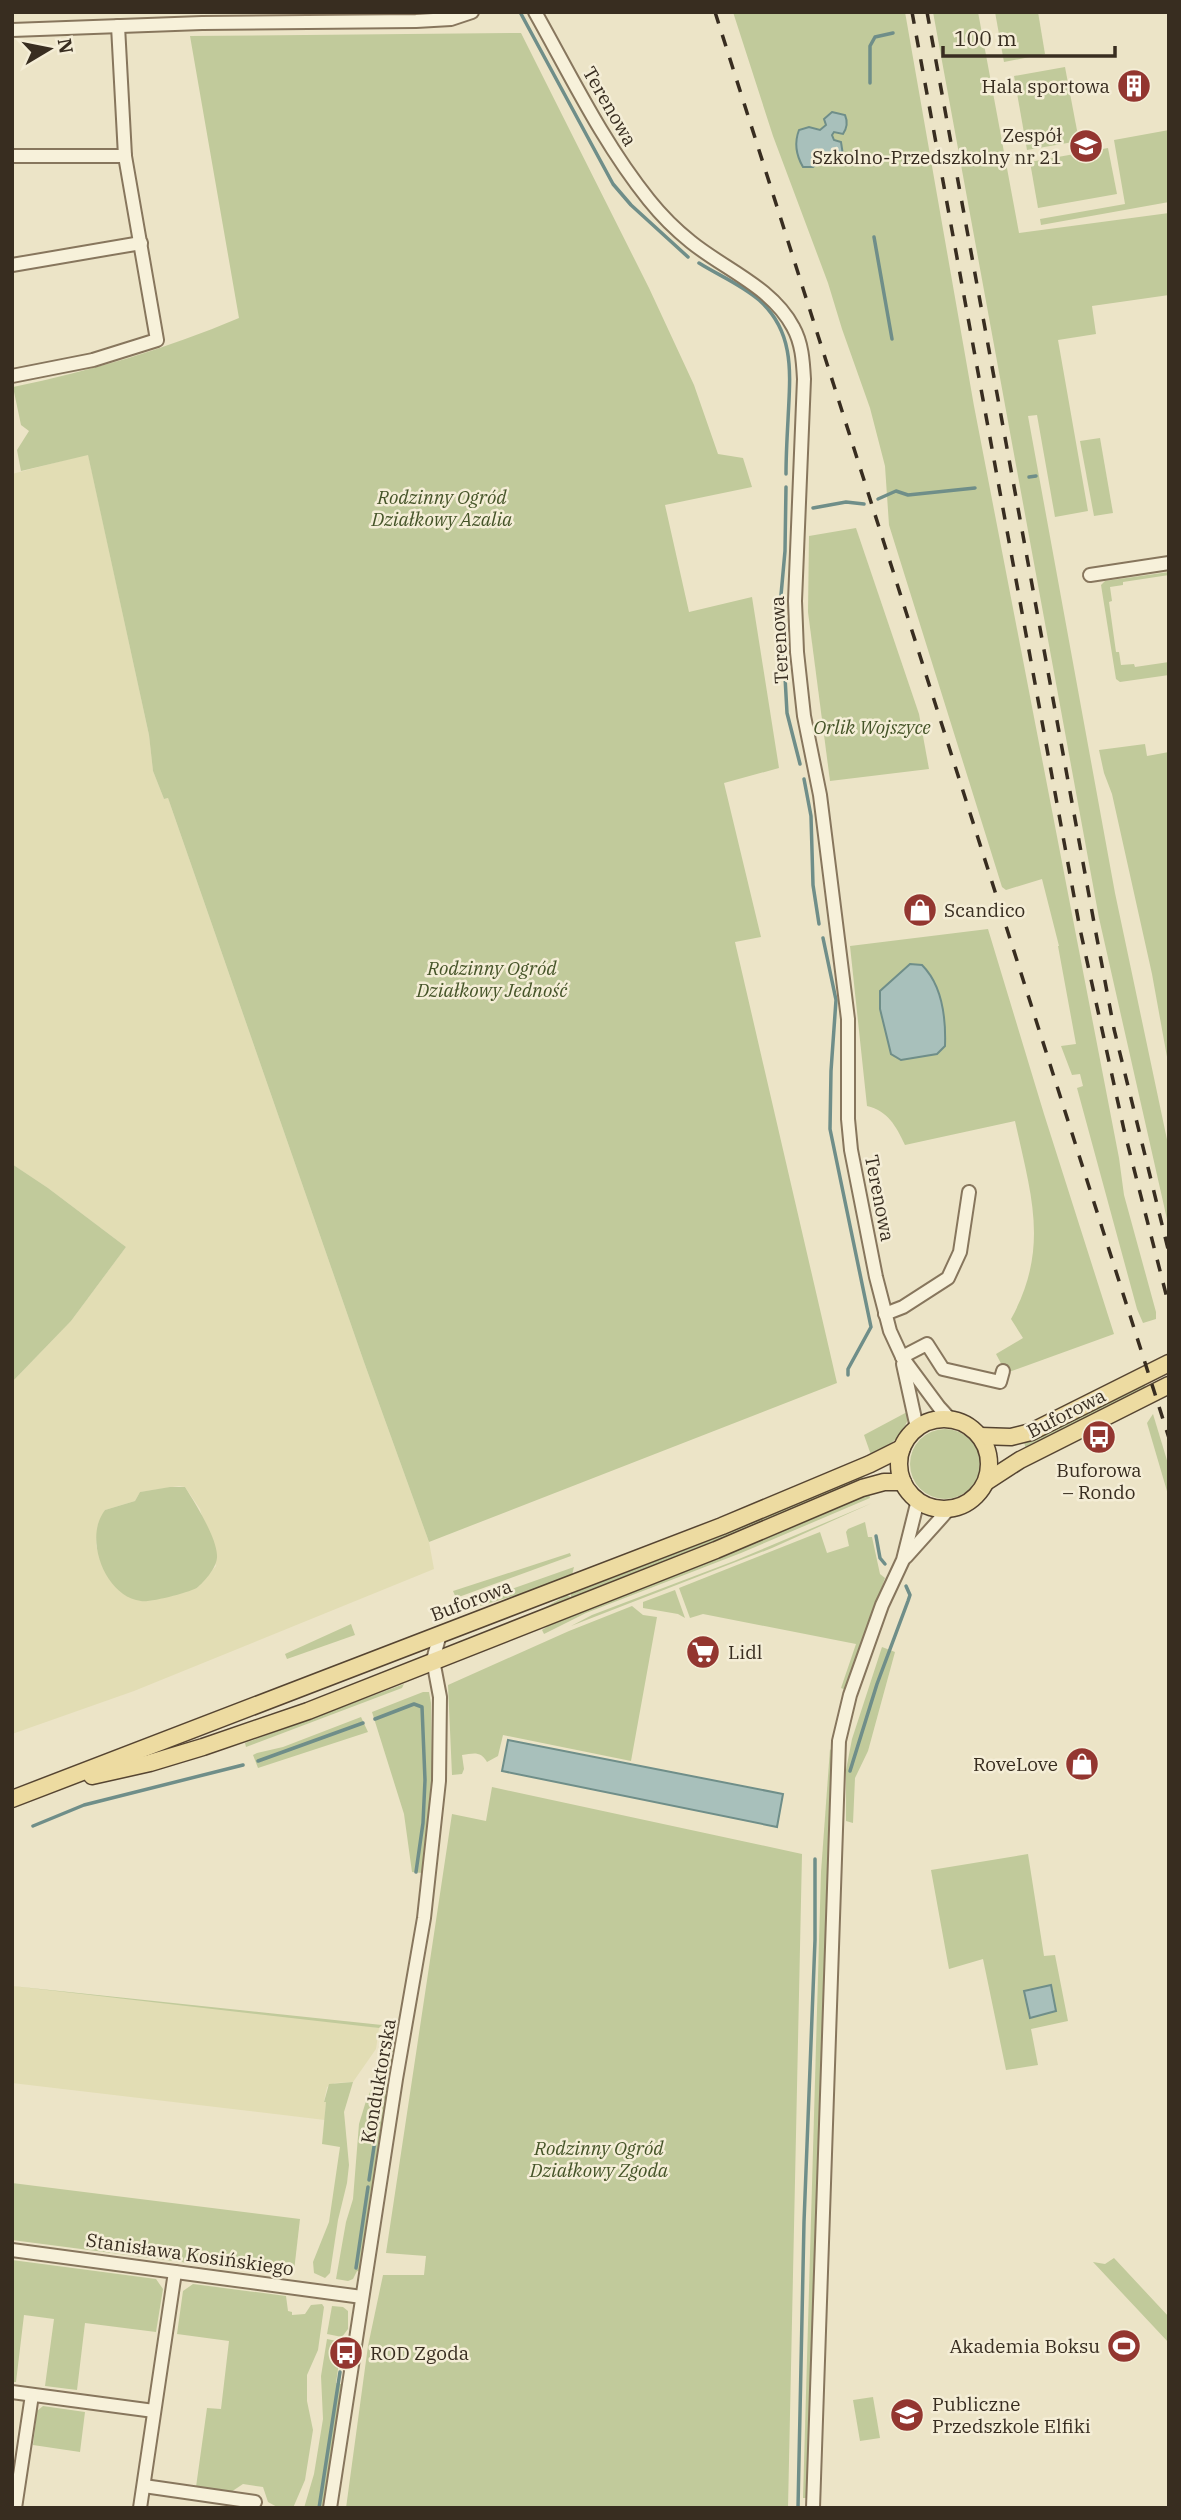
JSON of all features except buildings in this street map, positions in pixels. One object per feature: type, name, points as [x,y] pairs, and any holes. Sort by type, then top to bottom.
[{"type":"main road","name":"Buforowa","points":[[980,1436],[1011,1437],[1031,1432],[1169,1363]]},
{"type":"main road","name":"Buforowa","points":[[986,1482],[1020,1460],[1168,1385]]},
{"type":"main road","points":[[950,1419],[963,1422],[980,1436],[990,1463],[986,1482],[972,1499],[959,1507],[949,1509],[937,1508],[918,1500],[903,1482],[900,1459],[902,1448],[917,1428],[929,1421],[950,1419]]},
{"type":"main road","name":"Buforowa","points":[[12,1799],[722,1526],[902,1448]]},
{"type":"main road","name":"Buforowa","points":[[52,1785],[150,1763],[242,1735],[716,1550],[862,1488],[884,1482],[903,1482]]},
{"type":"street","points":[[12,30],[118,26],[202,18],[416,21],[451,19],[472,12]]},
{"type":"street","name":"Terenowa","points":[[535,12],[617,159],[651,203],[690,242],[780,308],[793,326],[800,344],[804,379],[794,601],[797,652],[804,716],[820,795],[848,1019],[848,1119],[851,1150],[876,1277],[885,1314],[902,1357],[917,1428]]},
{"type":"street","points":[[12,376],[93,360],[158,340],[125,156],[118,26]]},
{"type":"street","points":[[12,156],[125,156]]},
{"type":"street","points":[[12,265],[141,243]]},
{"type":"street","points":[[1090,575],[1169,564]]},
{"type":"street","points":[[885,1314],[914,1301],[948,1278],[959,1259],[969,1192]]},
{"type":"street","points":[[902,1357],[928,1344],[943,1369],[1000,1382],[1003,1371]]},
{"type":"street","name":"Terenowa","points":[[902,1357],[950,1419]]},
{"type":"street","points":[[813,2508],[839,1741],[843,1716],[869,1639],[903,1560],[918,1500]]},
{"type":"street","points":[[903,1560],[949,1509]]},
{"type":"street","name":"Konduktorska","points":[[330,2508],[424,1918],[440,1760],[440,1697],[433,1660],[440,1634]]},
{"type":"street","points":[[412,1644],[433,1660]]},
{"type":"street","name":"Stanisława Kosińskiego","points":[[12,2250],[362,2297]]},
{"type":"street","points":[[140,2508],[175,2272]]},
{"type":"street","points":[[12,2392],[154,2411]]},
{"type":"street","points":[[15,2508],[32,2395]]},
{"type":"street","points":[[144,2486],[255,2502]]},
{"type":"shaded area","points":[[88,454],[149,735],[153,771],[164,799],[168,798],[429,1542],[434,1569],[134,1691],[12,1734],[12,1382],[71,1321],[126,1247],[12,1164],[12,474]],"holes":[[[185,1487],[200,1509],[216,1566],[197,1588],[102,1565],[96,1545],[98,1524],[105,1510],[135,1501],[140,1492]]]},
{"type":"shaded area","points":[[12,1986],[379,2028],[376,2049],[353,2082],[335,2083],[327,2087],[324,2101],[325,2120],[12,2083]]},
{"type":"green space","points":[[733,12],[905,12],[974,406],[1124,1195],[1156,1319],[1143,1323],[1137,1309],[1077,1088],[1083,1086],[1080,1074],[1072,1075],[1061,1046],[1076,1044],[1059,946],[1042,879],[1006,890],[1002,887],[889,525],[885,466],[870,408],[828,283],[773,136]]},
{"type":"green space","points":[[933,12],[978,12],[1019,233],[1169,213],[1169,295],[1092,306],[1096,334],[1058,340],[1088,511],[1055,517],[1037,415],[1028,416],[1115,893],[1169,1149],[1169,1228],[1099,918]]},
{"type":"green space","points":[[995,12],[1038,12],[1045,54],[1004,62]]},
{"type":"green space","points":[[521,33],[649,288],[694,385],[718,454],[743,458],[752,487],[665,505],[689,612],[752,597],[779,768],[724,783],[761,937],[735,942],[837,1383],[429,1542],[168,798],[164,799],[153,771],[149,735],[88,455],[21,471],[17,450],[29,431],[21,425],[13,387],[128,358],[239,318],[190,36]]},
{"type":"green space","points":[[1065,67],[1079,141],[1027,150],[1014,76]]},
{"type":"green space","points":[[1169,130],[1169,202],[1041,225],[1040,219],[1125,204],[1114,140]]},
{"type":"green space","points":[[1108,148],[1117,194],[1038,208],[1030,162]]},
{"type":"green space","points":[[1100,438],[1113,513],[1094,516],[1080,441]]},
{"type":"green space","name":"Orlik Wojszyce","points":[[856,528],[919,714],[929,769],[830,781],[808,612],[809,536]]},
{"type":"green space","points":[[1169,572],[1169,575],[1123,582],[1123,585],[1110,587],[1112,601],[1109,602],[1116,652],[1119,652],[1121,665],[1134,664],[1135,667],[1169,662],[1169,675],[1120,682],[1116,679],[1101,585],[1105,581]]},
{"type":"green space","points":[[1145,744],[1147,756],[1169,752],[1169,1068],[1152,974],[1112,794],[1099,750]]},
{"type":"green space","points":[[988,929],[1114,1334],[1006,1373],[996,1354],[1023,1338],[1011,1319],[1023,1293],[1034,1245],[1031,1197],[1015,1121],[905,1145],[890,1120],[881,1112],[867,1106],[850,946]],"holes":[[[910,964],[937,1054],[901,1060],[891,1054],[880,991]]]},
{"type":"green space","points":[[12,1164],[126,1247],[71,1321],[12,1382]]},
{"type":"green space","points":[[1144,1384],[1146,1388],[1026,1449],[1024,1442]]},
{"type":"green space","points":[[909,1411],[905,1426],[896,1438],[871,1455],[864,1435]]},
{"type":"green space","points":[[1153,1414],[1169,1467],[1169,1498],[1147,1423]]},
{"type":"green space","points":[[945,1429],[970,1439],[980,1464],[970,1489],[945,1499],[920,1489],[910,1464],[920,1439]]},
{"type":"green space","points":[[862,1474],[864,1479],[745,1531],[544,1608],[605,1578]]},
{"type":"green space","points":[[185,1487],[194,1502],[216,1547],[216,1564],[208,1577],[194,1589],[152,1600],[130,1598],[120,1592],[105,1572],[97,1548],[98,1522],[105,1510],[135,1501],[140,1492]]},
{"type":"green space","points":[[869,1493],[870,1498],[741,1553],[586,1613],[544,1634],[542,1630],[562,1617],[739,1549]]},
{"type":"green space","points":[[872,1503],[772,1548],[571,1626],[592,1615],[734,1561]]},
{"type":"green space","points":[[865,1522],[868,1537],[872,1537],[880,1574],[885,1578],[846,1690],[841,1688],[856,1644],[703,1614],[690,1618],[679,1588],[820,1532],[827,1553],[849,1546],[846,1532],[848,1529]]},
{"type":"green space","points":[[570,1553],[571,1556],[456,1598],[453,1591]]},
{"type":"green space","points":[[574,1567],[572,1575],[546,1586],[463,1612],[461,1607]]},
{"type":"green space","points":[[675,1590],[685,1618],[678,1614],[643,1608],[643,1602]]},
{"type":"green space","points":[[632,1606],[643,1615],[657,1617],[631,1761],[503,1735],[498,1756],[487,1762],[480,1754],[462,1755],[462,1774],[452,1775],[448,1685]]},
{"type":"green space","points":[[351,1624],[355,1635],[287,1659],[285,1654]]},
{"type":"green space","points":[[882,1647],[895,1652],[868,1751],[855,1778],[853,1823],[846,1821],[846,1770],[852,1739]]},
{"type":"green space","points":[[404,1684],[402,1688],[246,1747],[245,1743]]},
{"type":"green space","points":[[429,1692],[431,1703],[432,1775],[422,1873],[412,1872],[404,1814],[372,1712]]},
{"type":"green space","points":[[361,1717],[368,1732],[258,1768],[253,1755],[257,1753],[283,1747]]},
{"type":"green space","points":[[830,1749],[833,1753],[807,2498],[803,2498],[821,1872]]},
{"type":"green space","name":"Rodzinny Ogród Działkowy Zgoda","points":[[492,1787],[802,1854],[788,2508],[346,2508],[368,2346],[383,2275],[424,2275],[426,2256],[386,2253],[452,1814],[486,1821]]},
{"type":"green space","points":[[1028,1854],[1044,1956],[1055,1955],[1068,2021],[1031,2029],[1038,2065],[1006,2070],[983,1959],[949,1969],[931,1870]]},
{"type":"green space","points":[[12,1986],[382,2025],[379,2028]]},
{"type":"green space","points":[[396,2034],[361,2272],[357,2271],[353,2279],[348,2281],[336,2279],[353,2199],[359,2124],[366,2101]]},
{"type":"green space","points":[[353,2082],[344,2112],[349,2165],[347,2183],[330,2273],[325,2278],[314,2273],[313,2262],[329,2222],[340,2147],[322,2144],[324,2102],[329,2084]]},
{"type":"green space","points":[[12,2183],[300,2219],[294,2271],[288,2276],[12,2240]]},
{"type":"green space","points":[[1114,2258],[1169,2317],[1169,2343],[1093,2262],[1105,2264]]},
{"type":"green space","points":[[12,2260],[156,2279],[163,2289],[156,2332],[85,2323],[77,2390],[45,2386],[54,2319],[24,2315],[16,2382],[12,2382]]},
{"type":"green space","points":[[193,2284],[286,2296],[288,2311],[292,2312],[292,2315],[305,2314],[311,2305],[322,2304],[324,2307],[318,2350],[307,2375],[307,2401],[313,2430],[305,2480],[293,2508],[279,2508],[268,2502],[263,2487],[243,2484],[231,2492],[196,2487],[207,2408],[221,2409],[229,2341],[177,2334],[183,2291]]},
{"type":"green space","points":[[332,2306],[343,2307],[348,2311],[348,2329],[342,2337],[327,2334]]},
{"type":"green space","points":[[327,2339],[342,2342],[336,2383],[345,2385],[324,2508],[304,2508],[314,2474],[323,2419],[321,2376]]},
{"type":"green space","points":[[873,2397],[880,2438],[860,2441],[853,2400]]},
{"type":"green space","points":[[43,2406],[85,2412],[80,2452],[33,2445],[37,2411]]},
{"type":"water","points":[[832,112],[845,115],[846,118],[847,125],[843,134],[834,132],[832,135],[834,140],[841,142],[843,155],[836,161],[803,167],[796,149],[799,130],[809,127],[820,130],[826,125],[824,119]]},
{"type":"water","points":[[910,964],[922,965],[939,992],[944,1014],[945,1046],[937,1054],[901,1060],[891,1054],[880,1009],[880,991]]},
{"type":"water","points":[[508,1740],[783,1794],[777,1827],[502,1771]]},
{"type":"water","points":[[1051,1985],[1056,2011],[1030,2018],[1024,1991]]},
{"type":"waterway","points":[[520,12],[613,184],[631,205],[688,257]]},
{"type":"waterway","points":[[870,83],[870,46],[875,37],[893,33]]},
{"type":"waterway","points":[[874,237],[892,339]]},
{"type":"waterway","points":[[699,263],[759,300],[779,326],[788,356],[790,387],[786,474]]},
{"type":"waterway","points":[[1029,477],[1036,476]]},
{"type":"waterway","points":[[781,595],[786,487]]},
{"type":"waterway","points":[[878,499],[896,491],[908,495],[975,488]]},
{"type":"waterway","points":[[813,508],[846,502],[864,504]]},
{"type":"waterway","points":[[781,605],[787,713],[800,764]]},
{"type":"waterway","points":[[804,779],[811,816],[813,885],[819,924]]},
{"type":"waterway","points":[[823,938],[836,1000],[830,1129],[871,1327],[848,1369],[848,1375]]},
{"type":"waterway","points":[[876,1536],[880,1558],[885,1564]]},
{"type":"waterway","points":[[850,1771],[877,1684],[910,1595],[906,1586]]},
{"type":"waterway","points":[[375,1719],[414,1704],[422,1707],[425,1780],[423,1823],[416,1872]]},
{"type":"waterway","points":[[258,1761],[363,1723]]},
{"type":"waterway","points":[[33,1826],[84,1805],[243,1765]]},
{"type":"waterway","points":[[798,2508],[804,2222],[815,1940],[815,1859]]},
{"type":"waterway","points":[[369,2180],[386,2067]]},
{"type":"waterway","points":[[356,2268],[368,2187]]},
{"type":"waterway","points":[[319,2508],[340,2372]]},
{"type":"railway","points":[[715,12],[1169,1438]]},
{"type":"railway","points":[[912,12],[1080,929],[1124,1130],[1169,1306]]},
{"type":"railway","points":[[927,12],[1114,1029],[1169,1253]]},
{"type":"place","name":"Hala sportowa","points":[[1134,86]]},
{"type":"place","name":"Zespół Szkolno-Przedszkolny nr 21","points":[[1086,146]]},
{"type":"place","name":"Scandico","points":[[920,910]]},
{"type":"place","name":"Buforowa – Rondo","points":[[1099,1437]]},
{"type":"place","name":"Lidl","points":[[703,1652]]},
{"type":"place","name":"RoveLove","points":[[1082,1764]]},
{"type":"place","name":"Akademia Boksu","points":[[1124,2346]]},
{"type":"place","name":"ROD Zgoda","points":[[346,2353]]},
{"type":"place","name":"Publiczne Przedszkole Elfiki","points":[[907,2415]]},
{"type":"park label","name":"Rodzinny Ogród Działkowy Azalia","points":[[442,508]]},
{"type":"park label","name":"Rodzinny Ogród Działkowy Jedność","points":[[492,979]]}]
